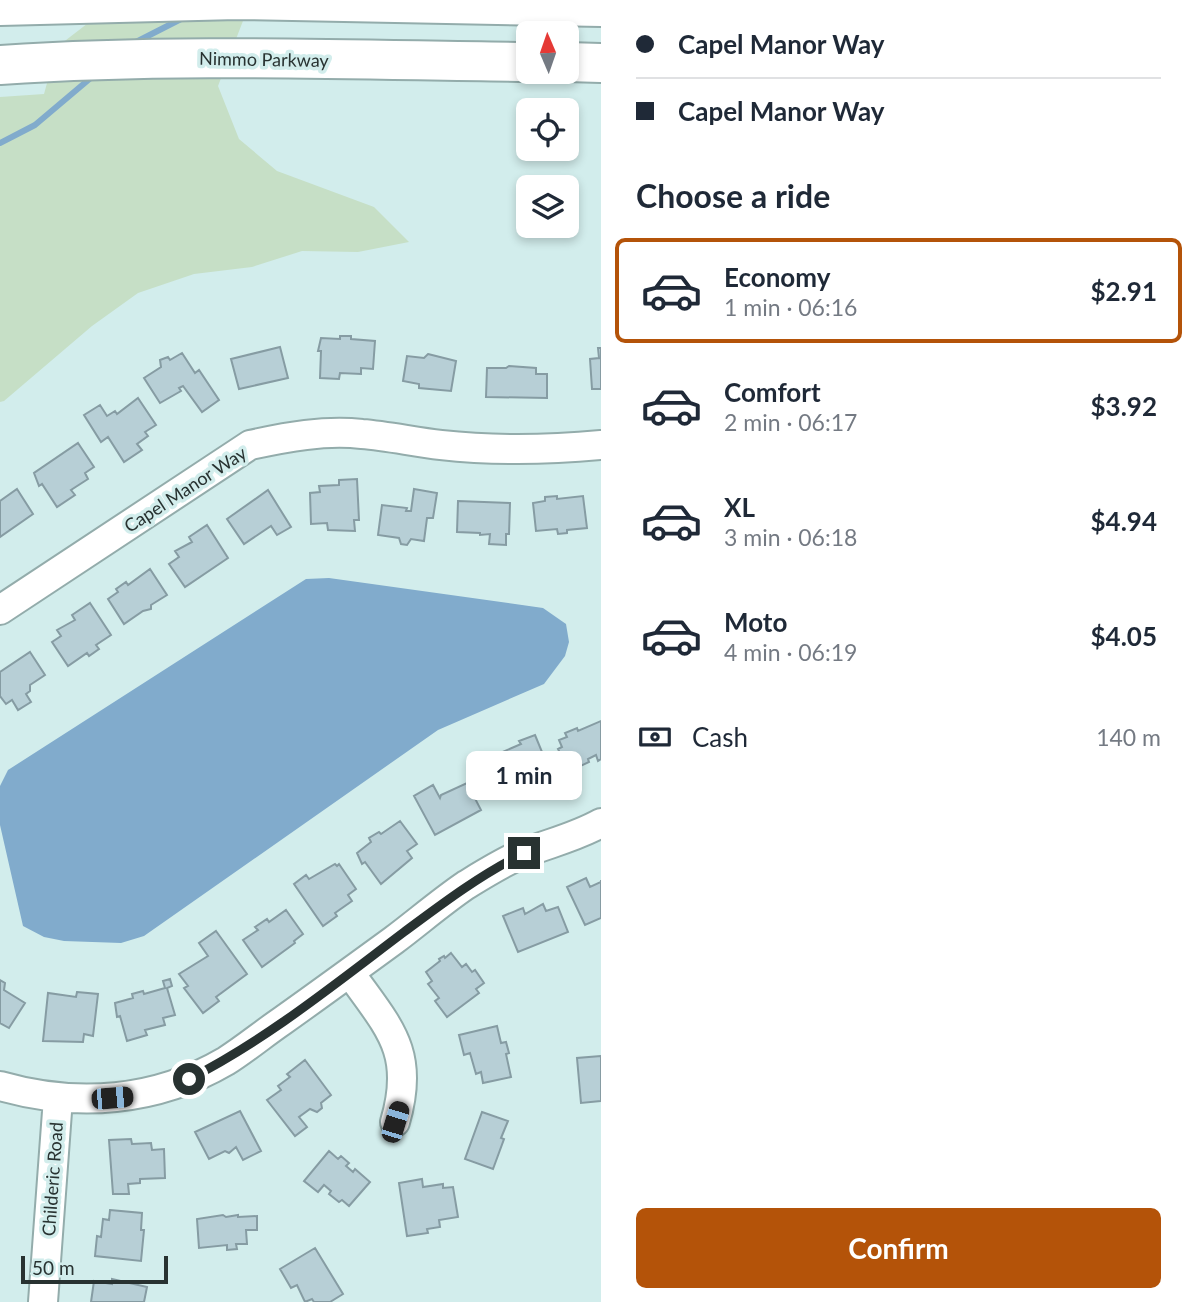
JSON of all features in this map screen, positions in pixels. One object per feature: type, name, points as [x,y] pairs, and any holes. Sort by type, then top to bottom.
[{"type":"highway","points":[[0,6],[237,0],[601,7]]},
{"type":"highway","name":"Nimmo Parkway","points":[[0,65],[184,57],[516,62]]},
{"type":"highway","points":[[579,62],[601,63]]},
{"type":"street","name":"Capel Manor Way","points":[[0,610],[250,445],[286,437],[360,433],[440,445],[503,449],[565,449],[601,445]]},
{"type":"street","points":[[0,1086],[58,1098],[94,1100],[163,1089],[189,1079],[226,1060],[350,973],[465,886],[501,864],[601,823]]},
{"type":"street","points":[[350,973],[394,1034],[401,1056],[401,1104],[395,1122]]},
{"type":"street","name":"Childeric Road","points":[[43,1302],[58,1098]]},
{"type":"green space","points":[[118,0],[251,0],[218,86],[239,139],[277,171],[374,207],[409,242],[358,252],[302,251],[252,267],[194,274],[138,293],[92,326],[0,402],[0,97],[44,94],[57,47]]},
{"type":"water","points":[[329,578],[543,608],[566,624],[569,642],[565,656],[544,684],[438,730],[144,936],[121,943],[64,941],[44,937],[23,926],[0,825],[0,786],[8,770],[306,579]]},
{"type":"building","points":[[340,336],[375,341],[373,369],[361,368],[361,374],[340,373],[339,379],[320,378],[321,351],[318,351],[321,338],[340,339]]},
{"type":"building","points":[[280,347],[288,378],[239,389],[231,359]]},
{"type":"building","points":[[598,348],[601,348],[601,389],[592,389],[590,359],[599,358]]},
{"type":"building","points":[[182,353],[195,373],[199,370],[219,400],[202,412],[183,386],[179,388],[181,391],[160,403],[144,378],[161,367],[160,360],[168,357],[170,360]]},
{"type":"building","points":[[428,354],[456,361],[451,391],[419,388],[419,384],[403,381],[407,356],[424,358]]},
{"type":"building","points":[[487,368],[536,368],[536,374],[547,374],[547,398],[486,397]]},
{"type":"building","points":[[138,398],[156,425],[145,432],[148,436],[137,444],[142,450],[124,462],[108,437],[101,442],[84,415],[100,405],[107,416],[115,411],[117,414]]},
{"type":"building","points":[[78,443],[94,467],[85,473],[88,479],[71,490],[75,495],[57,507],[42,484],[39,486],[34,473]]},
{"type":"building","points":[[357,479],[359,520],[354,520],[355,531],[328,530],[327,523],[311,524],[310,493],[320,492],[319,486],[339,485],[339,480]]},
{"type":"building","points":[[17,489],[33,514],[0,537],[0,501]]},
{"type":"building","points":[[414,489],[437,493],[433,518],[427,518],[424,541],[411,539],[407,545],[401,544],[399,538],[378,535],[382,505],[407,508],[406,511],[411,511]]},
{"type":"building","points":[[268,490],[291,527],[277,535],[271,526],[244,544],[227,519]]},
{"type":"building","points":[[557,496],[557,499],[583,496],[587,528],[558,534],[557,529],[536,531],[533,503],[545,501],[545,497]]},
{"type":"building","points":[[458,501],[510,503],[506,545],[489,544],[490,534],[457,532]]},
{"type":"building","points":[[207,525],[228,558],[185,587],[169,564],[179,557],[175,551],[192,542],[189,537]]},
{"type":"building","points":[[150,569],[167,595],[151,605],[151,609],[143,611],[124,624],[108,599],[118,592],[116,589],[126,582],[128,585]]},
{"type":"building","points":[[90,603],[111,635],[96,645],[99,649],[89,656],[87,653],[68,666],[52,642],[61,636],[57,630],[75,620],[72,615]]},
{"type":"building","points":[[30,652],[45,675],[30,685],[30,691],[26,694],[31,702],[18,710],[12,700],[6,704],[0,696],[0,672]]},
{"type":"building","points":[[601,721],[601,759],[598,761],[596,755],[588,759],[589,762],[572,770],[569,765],[567,767],[558,749],[562,747],[559,740],[567,737],[565,733],[577,728],[578,731]]},
{"type":"building","points":[[535,735],[556,786],[536,794],[531,781],[514,788],[516,793],[502,798],[486,759]]},
{"type":"building","points":[[467,783],[481,810],[435,835],[414,796],[433,785],[440,798],[441,795]]},
{"type":"building","points":[[400,821],[417,844],[407,851],[412,858],[381,884],[365,862],[362,864],[357,853],[371,842],[369,838],[379,832],[381,834]]},
{"type":"building","points":[[339,864],[356,889],[348,895],[352,901],[323,926],[294,884],[306,875],[309,879]]},
{"type":"building","points":[[586,878],[590,887],[601,882],[601,918],[585,925],[567,887]]},
{"type":"building","points":[[543,904],[546,911],[558,907],[568,932],[518,952],[503,916],[523,908],[525,914]]},
{"type":"building","points":[[286,910],[303,934],[262,967],[243,940],[258,930],[255,927],[267,919],[269,922]]},
{"type":"building","points":[[216,931],[247,974],[216,997],[219,1001],[203,1013],[184,988],[188,986],[179,974],[208,956],[199,943]]},
{"type":"building","points":[[451,953],[462,967],[466,964],[472,972],[475,970],[484,983],[476,989],[479,993],[447,1017],[435,1001],[439,998],[428,984],[432,981],[426,972],[440,961],[439,959]]},
{"type":"building","points":[[170,979],[172,986],[167,988],[175,1015],[163,1018],[165,1025],[145,1030],[147,1035],[127,1041],[120,1016],[117,1017],[115,1003],[133,998],[132,994],[143,991],[144,994],[165,988],[163,981]]},
{"type":"building","points":[[0,980],[5,983],[4,990],[25,1003],[9,1028],[0,1023]]},
{"type":"building","points":[[77,992],[98,994],[93,1036],[84,1034],[83,1042],[43,1041],[48,993],[76,997]]},
{"type":"building","points":[[497,1026],[501,1043],[506,1042],[511,1077],[483,1083],[481,1072],[476,1074],[470,1053],[464,1055],[459,1035]]},
{"type":"building","points":[[601,1056],[601,1101],[581,1103],[577,1058]]},
{"type":"building","points":[[305,1060],[331,1095],[321,1103],[322,1108],[317,1112],[310,1109],[299,1117],[307,1127],[295,1136],[267,1100],[281,1090],[278,1086],[290,1077],[287,1074]]},
{"type":"building","points":[[240,1111],[261,1151],[243,1160],[236,1147],[229,1153],[225,1151],[209,1159],[195,1132]]},
{"type":"building","points":[[482,1112],[508,1121],[493,1169],[465,1159]]},
{"type":"building","points":[[131,1139],[132,1144],[151,1143],[152,1150],[164,1149],[165,1178],[140,1179],[140,1183],[128,1184],[129,1194],[113,1194],[109,1140]]},
{"type":"building","points":[[329,1151],[338,1159],[341,1156],[349,1163],[346,1166],[353,1172],[355,1169],[370,1182],[349,1206],[329,1194],[331,1191],[324,1185],[318,1192],[304,1181]]},
{"type":"building","points":[[422,1179],[423,1187],[443,1184],[443,1188],[453,1187],[458,1217],[439,1220],[440,1227],[427,1229],[428,1233],[407,1236],[399,1183]]},
{"type":"building","points":[[110,1210],[142,1213],[141,1230],[144,1230],[141,1261],[95,1256],[97,1236],[101,1237],[103,1219],[109,1220]]},
{"type":"building","points":[[223,1215],[257,1216],[257,1230],[246,1230],[247,1244],[236,1244],[237,1249],[227,1250],[227,1245],[199,1248],[197,1219]]},
{"type":"building","points":[[315,1248],[343,1294],[330,1302],[314,1302],[312,1299],[305,1302],[297,1285],[291,1288],[280,1269]]},
{"type":"building","points":[[112,1279],[147,1287],[144,1302],[91,1302],[94,1281],[112,1284]]},
{"type":"waterway","points":[[134,43],[183,18]]},
{"type":"waterway","points":[[0,143],[35,125],[93,76]]},
{"type":"route","points":[[189,1079],[226,1060],[350,973],[465,886],[524,853]]}]
